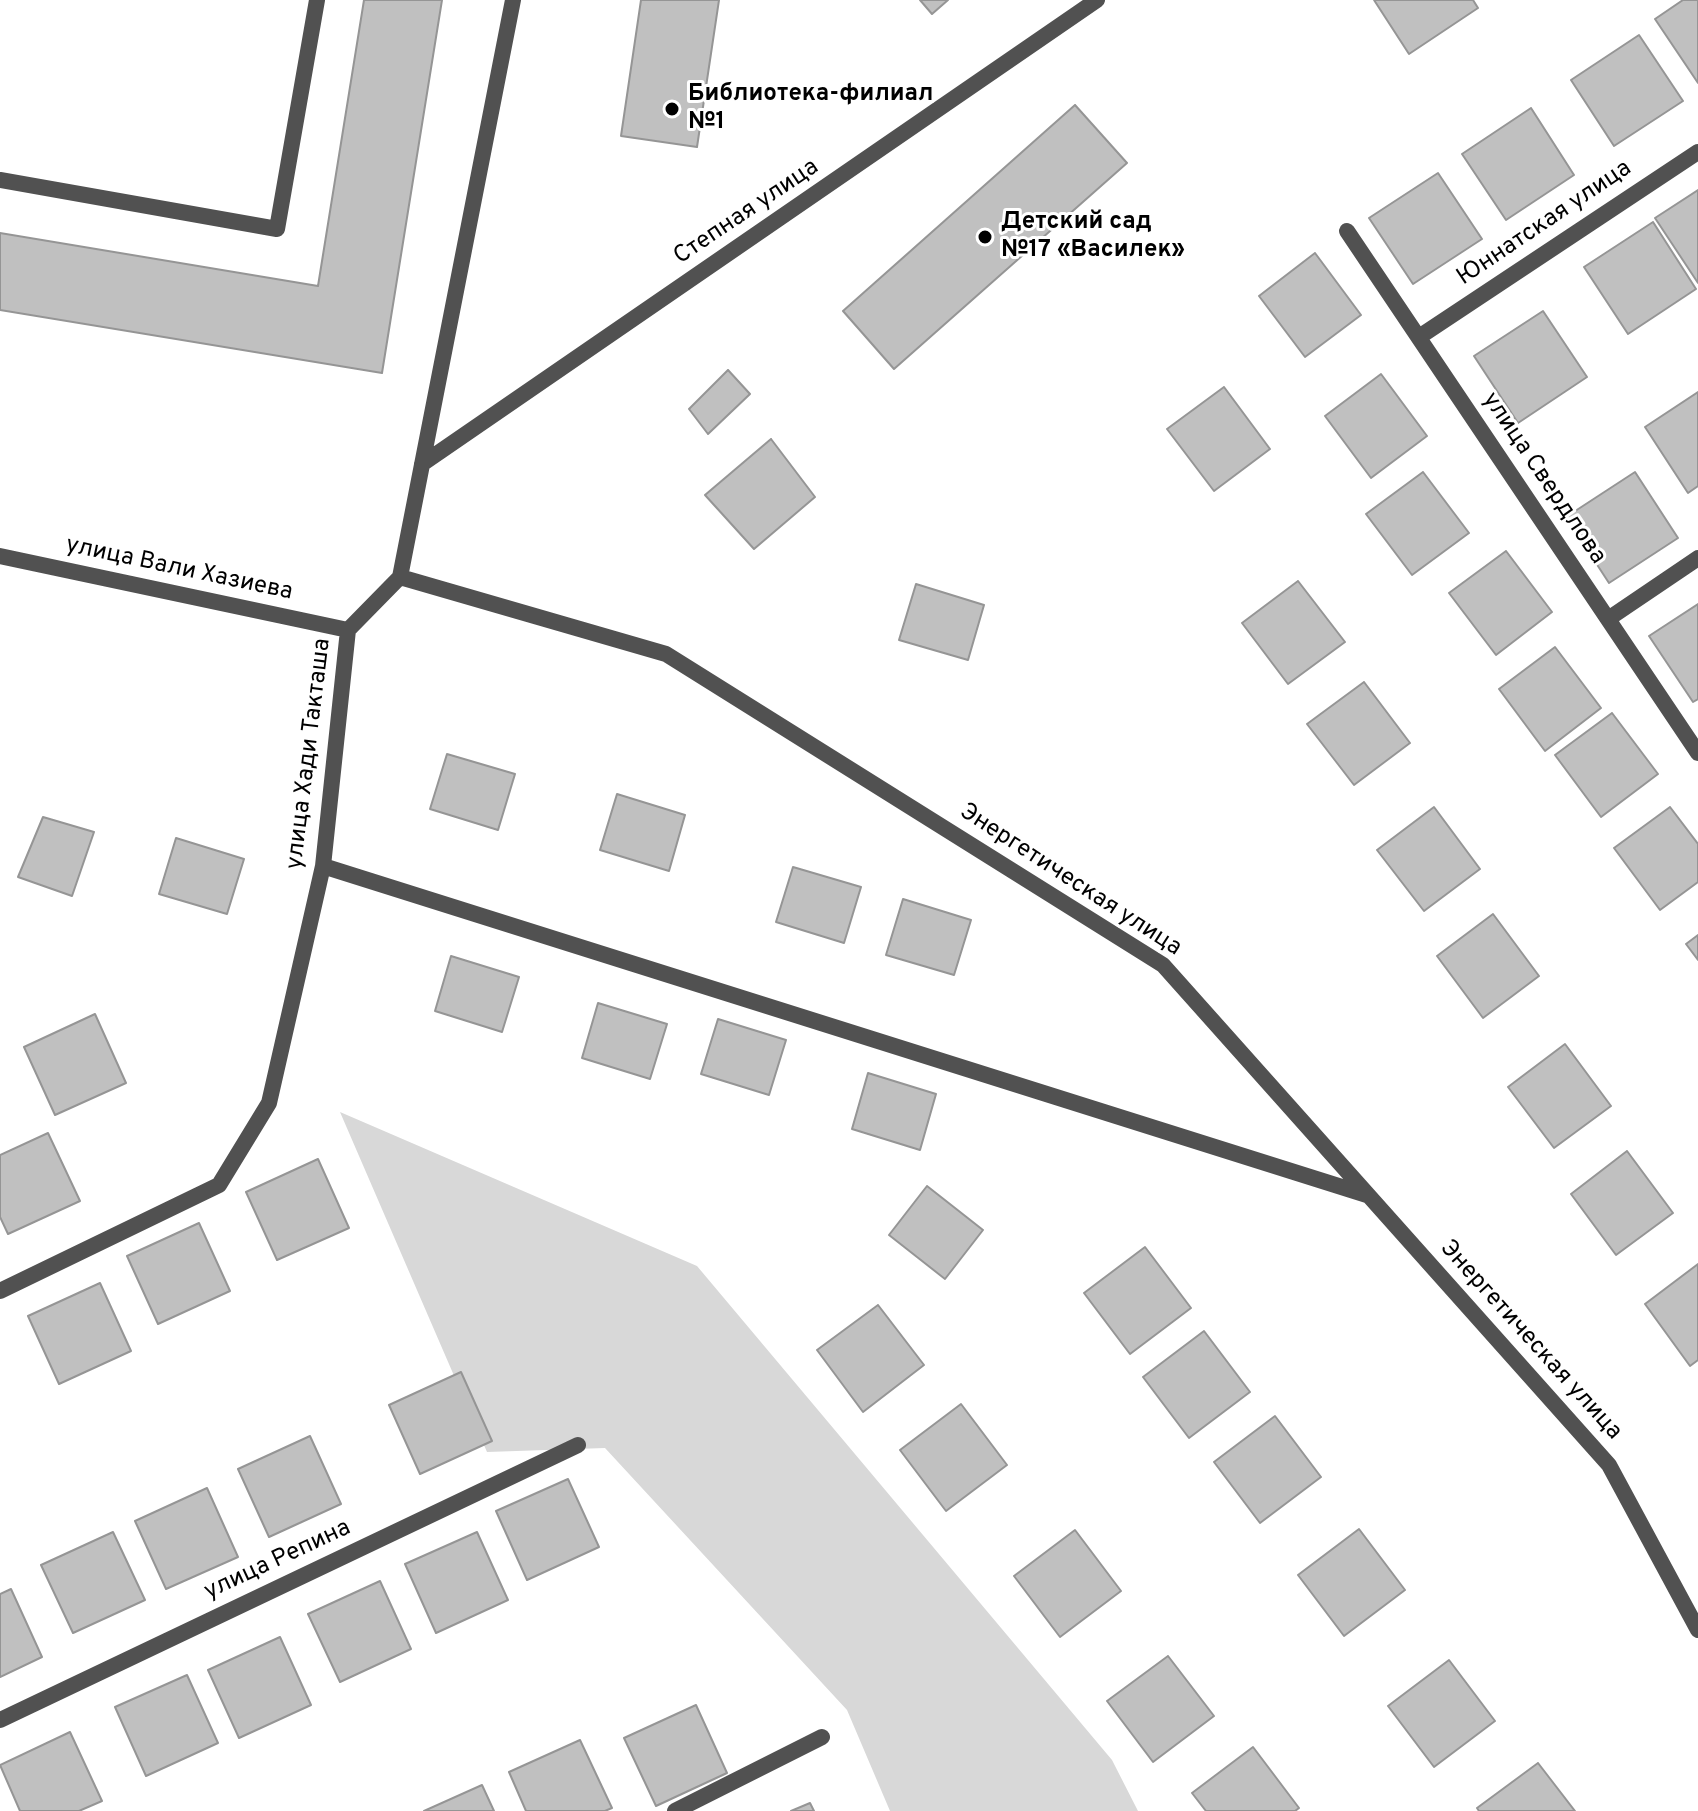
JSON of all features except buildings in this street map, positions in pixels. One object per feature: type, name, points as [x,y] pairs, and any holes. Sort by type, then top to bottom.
[{"type":"street","points":[[0,180],[277,229],[317,0]]},
{"type":"street","points":[[400,577],[513,0]]},
{"type":"street","name":"Степная улица","points":[[422,464],[1097,0]]},
{"type":"street","name":"Юннатская улица","points":[[1419,337],[1698,152]]},
{"type":"street","name":"улица Свердлова","points":[[1347,231],[1698,753]]},
{"type":"street","name":"улица Вали Хазиева","points":[[0,556],[348,630]]},
{"type":"street","points":[[1608,619],[1698,558]]},
{"type":"street","name":"улица Хади Такташа","points":[[0,1291],[219,1185],[269,1103],[323,866],[348,630],[400,577]]},
{"type":"street","name":"Энергетическая улица","points":[[400,577],[666,654],[1163,965],[1609,1465],[1698,1630]]},
{"type":"street","points":[[323,866],[1368,1195]]},
{"type":"street","name":"улица Репина","points":[[0,1720],[578,1445]]},
{"type":"street","points":[[675,1811],[822,1737]]},
{"type":"shaded area","points":[[340,1112],[697,1266],[1112,1760],[1138,1811],[890,1811],[847,1710],[605,1448],[487,1452]]},
{"type":"place","name":"Библиотека-филиал №1","points":[[672,109]]},
{"type":"place","name":"Детский сад №17 «Василек»","points":[[985,237]]}]
